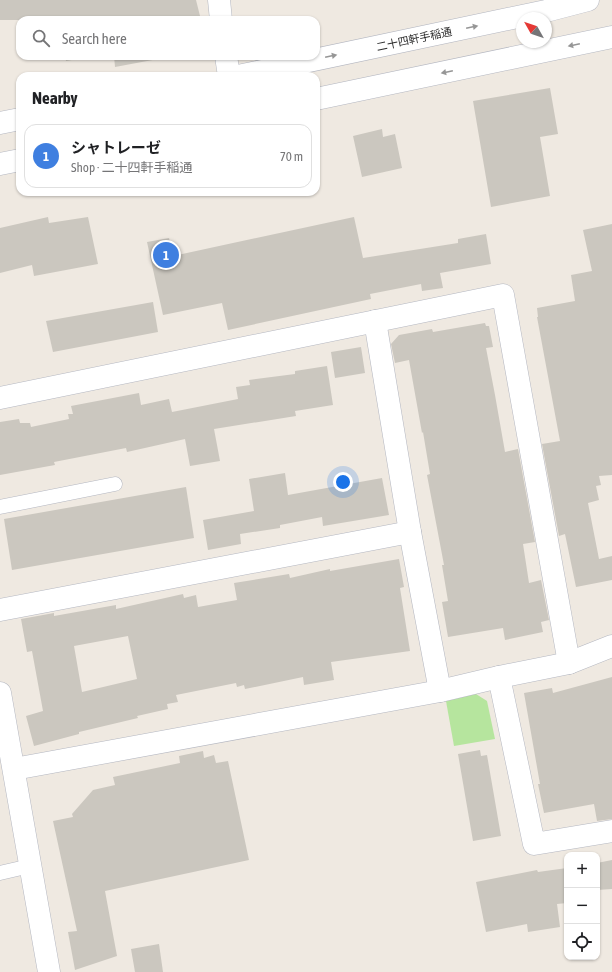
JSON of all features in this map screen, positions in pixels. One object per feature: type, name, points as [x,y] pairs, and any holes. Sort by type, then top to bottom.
[{"type":"street","points":[[219,0],[221,16]]},
{"type":"street","name":"二十四軒手稲通","points":[[320,57],[545,5],[588,0]]},
{"type":"street","points":[[320,98],[612,37]]},
{"type":"street","points":[[227,60],[228,72]]},
{"type":"street","name":"二十四軒手稲通","points":[[255,72],[307,60]]},
{"type":"street","points":[[0,123],[16,120]]},
{"type":"street","points":[[0,164],[16,161]]},
{"type":"street","points":[[0,398],[503,295],[569,663]]},
{"type":"street","points":[[375,321],[410,532],[440,691]]},
{"type":"street","points":[[0,610],[410,532]]},
{"type":"street","points":[[14,769],[440,691],[569,663],[612,646]]},
{"type":"street","points":[[499,678],[534,844],[612,831]]},
{"type":"street","points":[[1,701],[49,972]]},
{"type":"lane","points":[[0,507],[115,484]]},
{"type":"lane","points":[[0,873],[30,866]]},
{"type":"green space","points":[[476,694],[487,701],[495,739],[454,746],[446,701]]},
{"type":"building","points":[[0,0],[196,0],[200,16],[16,16],[16,20],[0,20]]},
{"type":"building","points":[[114,60],[153,60],[115,67]]},
{"type":"building","points":[[550,88],[558,134],[540,137],[550,196],[491,207],[473,101]]},
{"type":"building","points":[[382,129],[383,137],[395,134],[402,168],[362,177],[353,136]]},
{"type":"building","points":[[48,217],[49,223],[88,217],[98,264],[34,276],[32,265],[0,273],[0,228]]},
{"type":"building","points":[[354,217],[363,258],[458,243],[458,239],[486,234],[491,264],[440,273],[443,288],[422,291],[421,284],[370,294],[371,299],[228,330],[222,303],[163,315],[147,242],[169,238],[173,256]]},
{"type":"building","points":[[612,224],[612,475],[599,476],[601,485],[596,486],[599,500],[588,503],[599,559],[612,556],[612,580],[576,587],[565,534],[559,536],[542,444],[560,441],[537,317],[537,308],[575,301],[571,275],[592,271],[583,230]]},
{"type":"building","points":[[153,302],[158,332],[53,352],[46,321]]},
{"type":"building","points":[[485,323],[486,326],[489,326],[493,347],[486,348],[505,452],[518,449],[535,542],[523,544],[529,583],[541,580],[549,620],[541,622],[543,632],[505,640],[503,628],[448,637],[442,602],[448,601],[442,565],[444,565],[427,475],[430,474],[423,432],[422,433],[409,360],[395,363],[391,344],[399,335],[432,329],[433,332]]},
{"type":"building","points":[[361,347],[365,373],[335,378],[331,352]]},
{"type":"building","points":[[327,366],[333,405],[295,411],[296,416],[214,429],[220,461],[190,466],[185,439],[127,452],[126,448],[54,462],[55,465],[0,475],[0,422],[19,419],[20,423],[30,423],[31,427],[69,419],[68,414],[73,414],[71,406],[139,393],[141,405],[169,399],[172,412],[238,399],[236,387],[250,385],[249,380],[295,374],[295,371]]},
{"type":"building","points":[[285,473],[288,495],[382,478],[389,515],[323,526],[322,517],[280,525],[280,528],[240,534],[241,544],[208,550],[203,520],[254,511],[249,479]]},
{"type":"building","points":[[186,487],[194,538],[12,570],[4,519]]},
{"type":"building","points":[[399,559],[404,587],[400,588],[410,651],[331,662],[334,680],[304,685],[303,677],[245,689],[244,685],[237,687],[236,683],[176,695],[178,702],[167,704],[168,709],[137,716],[138,718],[79,732],[79,734],[34,746],[26,716],[43,711],[32,651],[27,652],[21,619],[54,613],[54,616],[116,605],[116,609],[183,594],[184,598],[196,595],[198,607],[237,600],[234,583],[289,574],[290,578],[330,569],[330,571]],"holes":[[[128,636],[137,679],[82,692],[74,646]]]},
{"type":"building","points":[[612,677],[612,819],[597,821],[594,804],[544,813],[524,693],[552,688],[553,693]]},
{"type":"building","points":[[480,750],[481,756],[487,755],[501,836],[473,841],[458,754]]},
{"type":"building","points":[[203,751],[204,758],[214,755],[216,763],[228,761],[249,860],[105,891],[117,956],[75,970],[68,932],[77,931],[53,821],[73,817],[72,814],[93,790],[115,785],[113,777],[180,763],[179,756]]},
{"type":"building","points":[[612,860],[612,889],[600,890],[600,862]]},
{"type":"building","points":[[564,868],[564,903],[557,904],[560,927],[528,932],[527,924],[486,932],[476,882],[537,870],[538,872]]},
{"type":"building","points":[[159,944],[163,972],[135,972],[131,949]]},
{"type":"place","name":"シャトレーゼ","points":[[166,255]]}]
